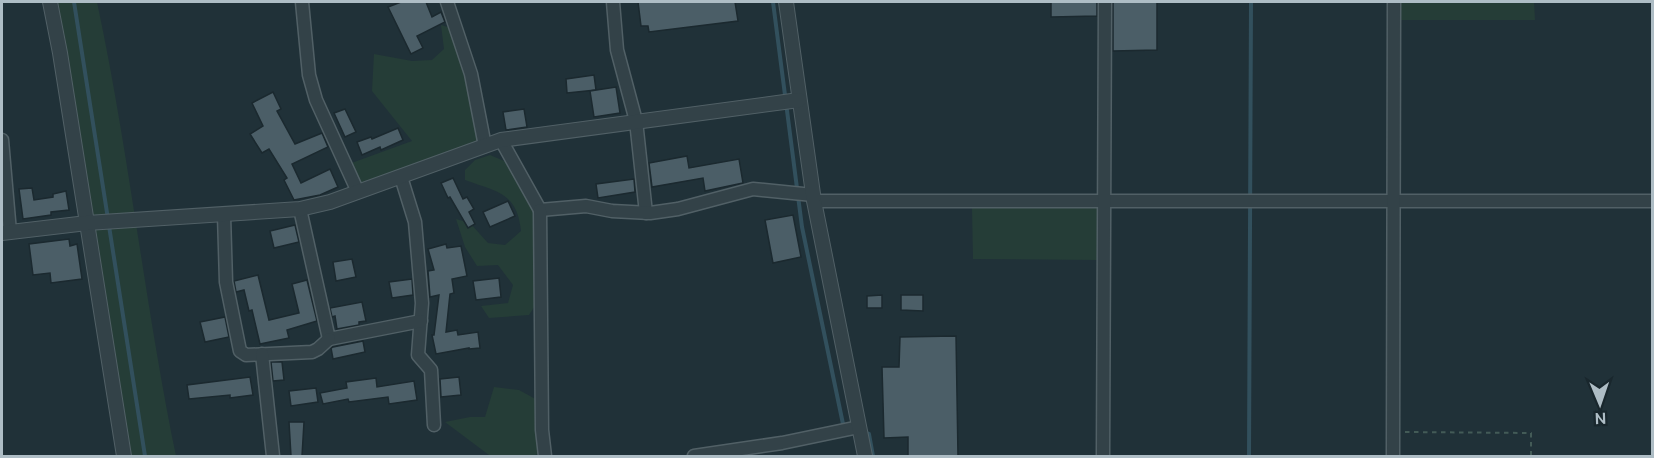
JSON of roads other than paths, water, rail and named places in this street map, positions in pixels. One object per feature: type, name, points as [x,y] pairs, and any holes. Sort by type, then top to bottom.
[{"type":"street","points":[[50,2],[124,456]]},
{"type":"street","points":[[302,2],[309,75],[314,92],[358,192]]},
{"type":"street","points":[[447,2],[471,74],[485,146]]},
{"type":"street","points":[[614,2],[617,50],[636,121],[646,213]]},
{"type":"street","points":[[786,2],[814,198],[865,456]]},
{"type":"street","points":[[1103,456],[1105,2]]},
{"type":"street","points":[[1393,456],[1394,2]]},
{"type":"street","points":[[2,140],[6,233],[87,224],[300,209],[330,202],[501,140],[799,100]]},
{"type":"street","points":[[501,140],[540,210],[542,430],[545,456]]},
{"type":"street","points":[[401,177],[414,222],[422,303],[418,355],[430,370],[434,424]]},
{"type":"street","points":[[540,210],[586,206],[612,212],[646,213],[678,209],[753,189],[814,198],[1104,201],[1653,201]]},
{"type":"street","points":[[300,209],[329,339]]},
{"type":"street","points":[[224,215],[226,282],[240,351],[246,355],[312,352],[329,339],[421,321]]},
{"type":"street","points":[[262,354],[273,456]]},
{"type":"street","points":[[694,456],[782,443],[859,427]]},
{"type":"waterway","points":[[74,2],[108,219]]},
{"type":"waterway","points":[[773,2],[802,227],[845,425]]},
{"type":"waterway","points":[[1249,456],[1251,2]]},
{"type":"waterway","points":[[109,226],[145,456]]},
{"type":"waterway","points":[[863,432],[869,434],[873,456]]}]
